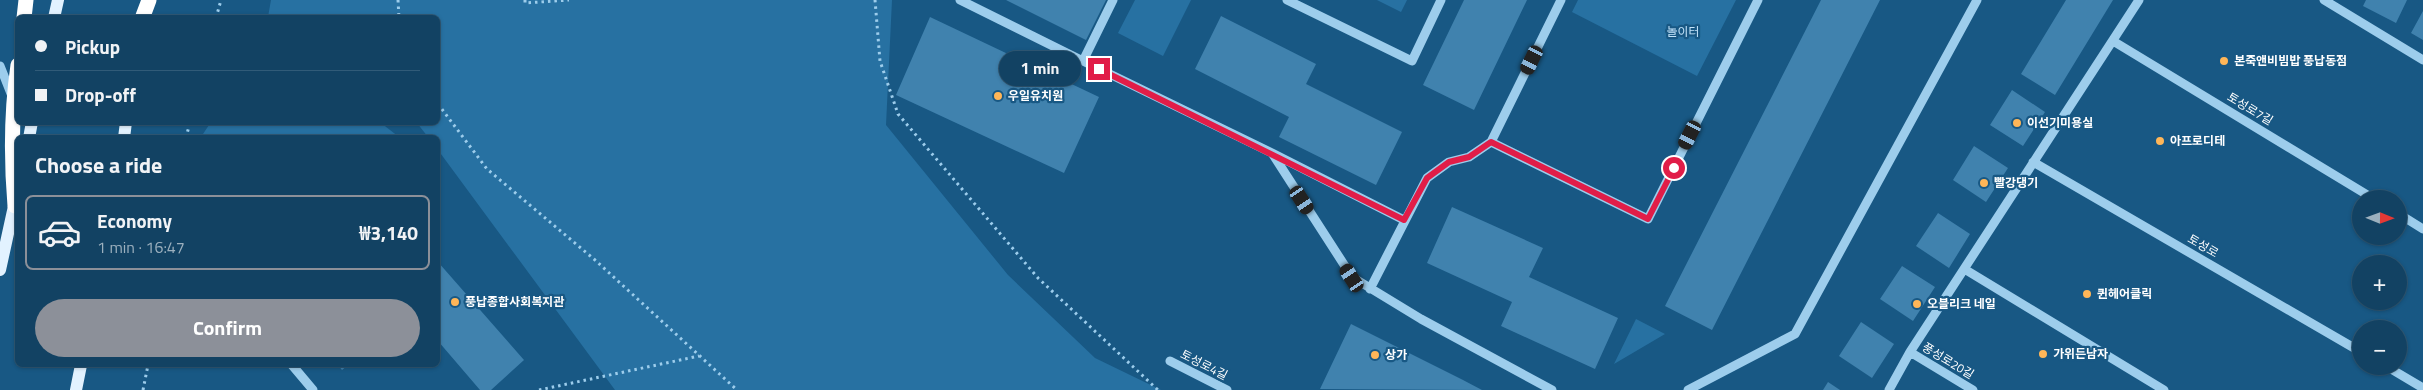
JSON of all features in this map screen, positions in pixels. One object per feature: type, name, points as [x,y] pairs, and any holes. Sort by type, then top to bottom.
[{"type":"highway","points":[[24,15],[26,0]]},
{"type":"highway","points":[[143,15],[147,0]]},
{"type":"highway","points":[[15,86],[11,151],[15,189]]},
{"type":"main road","points":[[55,15],[58,0]]},
{"type":"main road","points":[[0,270],[15,203]]},
{"type":"main road","points":[[76,390],[81,367]]},
{"type":"street","points":[[960,0],[1404,220]]},
{"type":"street","points":[[1083,61],[1113,0]]},
{"type":"street","points":[[1287,0],[1412,61],[1441,0]]},
{"type":"street","points":[[1370,289],[1427,178],[1449,162],[1469,157],[1491,142],[1561,0]]},
{"type":"street","points":[[1491,142],[1648,219],[1758,0]]},
{"type":"street","points":[[1688,390],[1795,334],[1977,0]]},
{"type":"street","points":[[1889,390],[1910,352],[1966,270],[2033,162],[2139,0]]},
{"type":"street","points":[[2324,0],[2423,60]]},
{"type":"street","name":"토성로7길","points":[[2113,41],[2359,190]]},
{"type":"street","points":[[0,66],[13,100]]},
{"type":"street","points":[[1272,153],[1352,278],[1552,390]]},
{"type":"street","name":"토성로","points":[[2033,162],[2352,347]]},
{"type":"street","points":[[2408,220],[2423,229]]},
{"type":"street","points":[[1966,270],[2164,390]]},
{"type":"street","name":"풍성로20길","points":[[1910,352],[1973,390]]},
{"type":"street","name":"토성로4길","points":[[1170,361],[1227,390]]},
{"type":"street","points":[[294,367],[313,390]]},
{"type":"street","points":[[2401,375],[2423,388]]},
{"type":"path","points":[[217,15],[221,0]]},
{"type":"path","points":[[398,0],[399,15]]},
{"type":"path","points":[[525,0],[525,3],[569,0]]},
{"type":"path","points":[[875,0],[880,61],[898,114],[1038,278],[1158,390]]},
{"type":"path","points":[[440,107],[487,169],[595,260],[737,390]]},
{"type":"path","points":[[539,390],[699,356]]},
{"type":"path","points":[[143,390],[148,367]]},
{"type":"green space","points":[[271,0],[892,0],[886,125],[1008,275],[1095,358],[1161,390],[615,390],[440,153],[440,135],[426,135],[419,125],[440,125],[440,15],[268,15]]},
{"type":"green space","points":[[1135,0],[1191,0],[1163,56],[1118,33]]},
{"type":"green space","points":[[1377,0],[1407,0],[1401,12]]},
{"type":"green space","name":"놀이터","points":[[1578,0],[1736,0],[1697,76],[1572,12]]},
{"type":"green space","points":[[209,125],[384,125],[396,135],[202,135]]},
{"type":"green space","points":[[1636,319],[1665,334],[1614,364]]},
{"type":"building","points":[[1006,0],[1106,0],[1086,40]]},
{"type":"building","points":[[1464,0],[1527,0],[1474,110],[1423,85]]},
{"type":"building","points":[[1821,0],[1880,0],[1712,330],[1665,306]]},
{"type":"building","points":[[2066,0],[2113,0],[2055,95],[2021,74]]},
{"type":"building","points":[[2366,0],[2407,0],[2396,23],[2363,6]]},
{"type":"building","points":[[2423,11],[2423,40],[2411,33]]},
{"type":"building","points":[[1221,16],[1316,64],[1306,84],[1402,132],[1376,185],[1279,137],[1289,117],[1195,69]]},
{"type":"building","name":"우일유치원","points":[[930,17],[1099,97],[1064,173],[896,95]]},
{"type":"building","points":[[2012,90],[2045,112],[2023,146],[1990,125]]},
{"type":"building","points":[[1974,146],[2008,168],[1986,202],[1953,180]]},
{"type":"building","points":[[1452,207],[1543,248],[1529,277],[1618,318],[1595,369],[1501,326],[1512,302],[1427,263]]},
{"type":"building","points":[[1938,213],[1970,234],[1949,268],[1916,246]]},
{"type":"building","name":"풍납종합사회복지관","points":[[440,264],[524,360],[491,390],[480,390],[440,343]]},
{"type":"building","points":[[1902,266],[1935,287],[1913,321],[1880,299]]},
{"type":"building","points":[[1861,322],[1894,344],[1872,378],[1839,356]]},
{"type":"building","name":"상가","points":[[1351,324],[1463,380],[1482,390],[1320,389]]},
{"type":"building","points":[[1828,382],[1840,390],[1823,390]]},
{"type":"place","name":"본죽앤비빔밥 풍납동점","points":[[2224,61]]},
{"type":"place","name":"우일유치원","points":[[998,96]]},
{"type":"place","name":"이선기미용실","points":[[2017,123]]},
{"type":"place","name":"아프로디테","points":[[2160,141]]},
{"type":"place","name":"빨강댕기","points":[[1984,183]]},
{"type":"place","name":"퀸헤어클릭","points":[[2087,294]]},
{"type":"place","name":"풍납종합사회복지관","points":[[455,302]]},
{"type":"place","name":"오블리크 네일","points":[[1917,304]]},
{"type":"place","name":"가위든남자","points":[[2043,354]]},
{"type":"place","name":"상가","points":[[1375,355]]},
{"type":"route","points":[[1099,69],[1404,220],[1427,178],[1449,162],[1469,157],[1491,142],[1648,219],[1674,168]]}]
